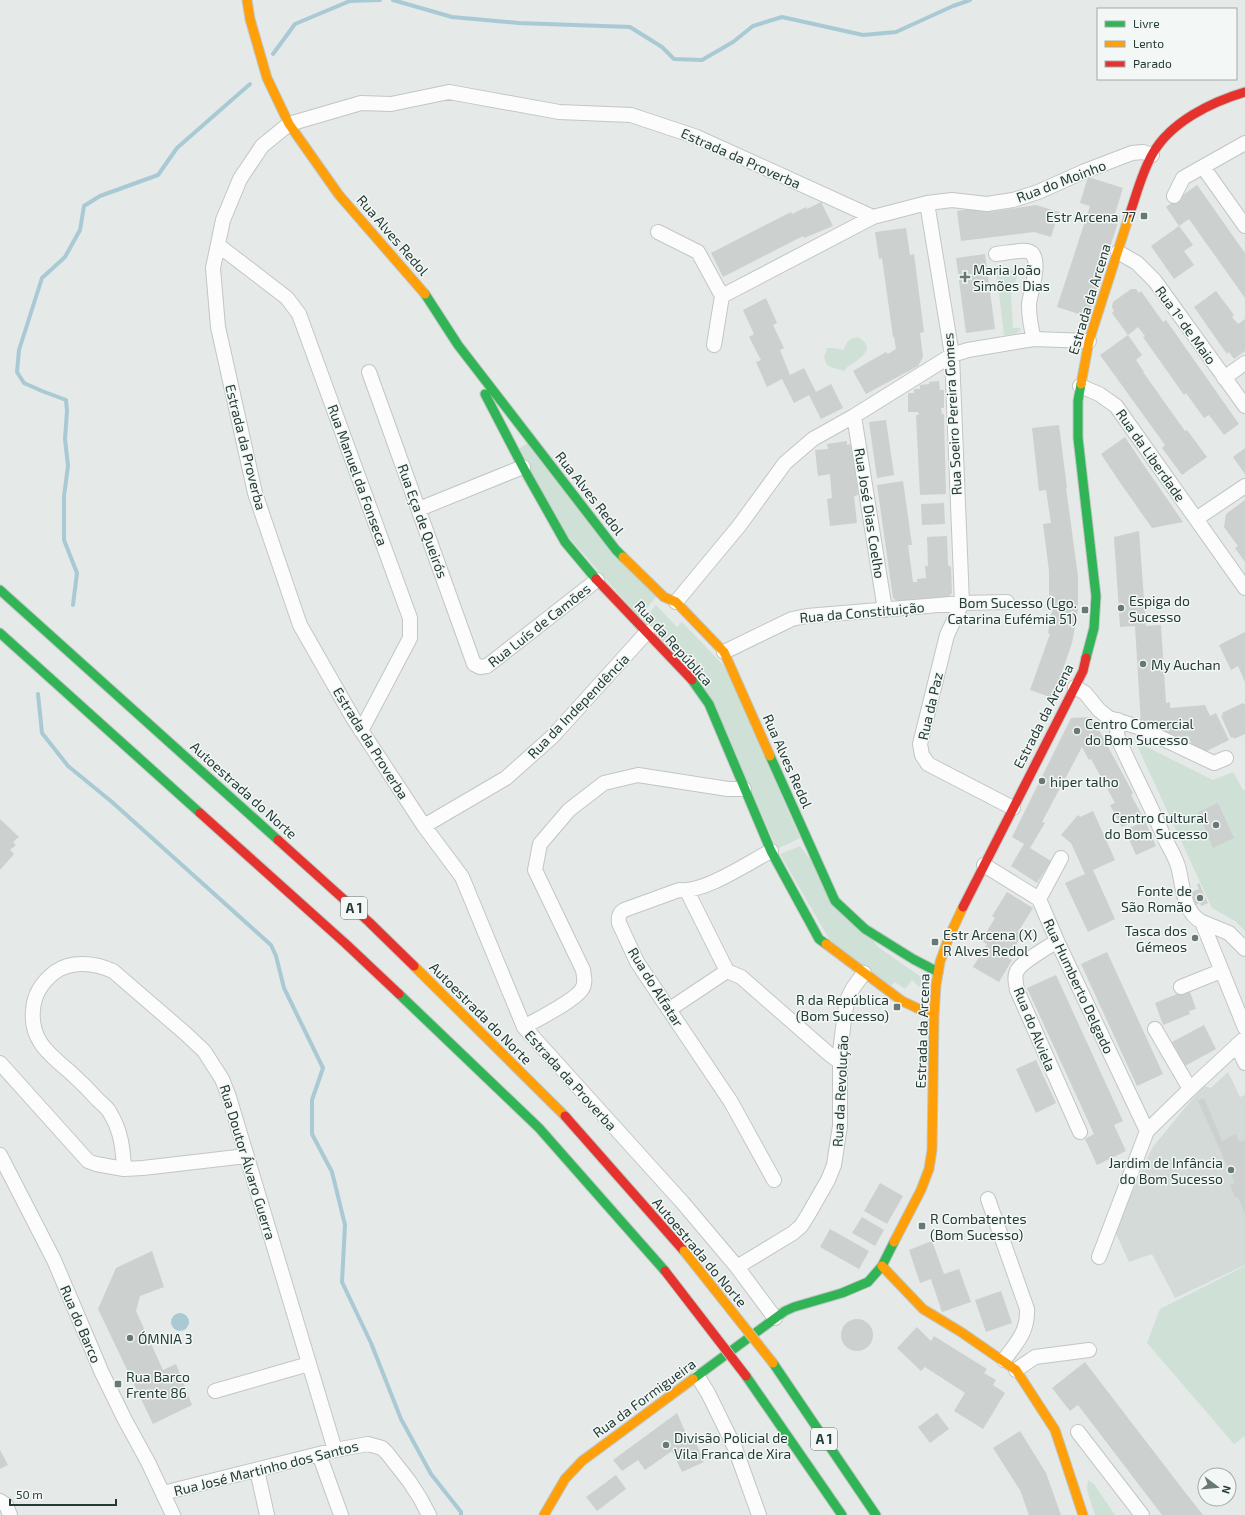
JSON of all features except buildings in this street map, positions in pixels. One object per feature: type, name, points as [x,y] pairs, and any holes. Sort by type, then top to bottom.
[{"type":"main road","name":"Rua Alves Redol","points":[[247,0],[250,19],[267,78],[289,124],[339,195],[422,290],[458,345],[616,550],[662,595],[676,602],[724,652],[835,901],[865,929],[913,959],[938,972]]},
{"type":"main road","name":"Estrada da Arcena","points":[[775,1318],[794,1307],[842,1293],[868,1282],[882,1266],[921,1190],[929,1169],[932,1150],[934,1016],[938,972],[949,937],[984,865],[1076,687],[1083,671],[1094,628],[1096,596],[1078,438],[1078,401],[1089,341],[1142,178],[1152,155],[1166,137],[1193,117],[1219,102],[1245,92]]},
{"type":"main road","name":"Rua da República","points":[[458,345],[565,542],[598,580],[692,680],[709,704],[771,851],[819,939],[902,1001],[934,1016]]},
{"type":"main road","name":"Autoestrada do Norte","points":[[0,590],[369,922],[558,1108],[684,1251],[773,1363],[876,1515]]},
{"type":"main road","name":"A 1","points":[[0,633],[346,944],[539,1128],[665,1271],[746,1376],[842,1515]]},
{"type":"main road","points":[[882,1266],[923,1309],[1004,1360],[1016,1370],[1055,1430],[1083,1515]]},
{"type":"main road","name":"Rua da Formigueira","points":[[544,1515],[560,1485],[574,1468],[698,1377],[775,1318]]},
{"type":"street","name":"Estrada da Proverba","points":[[775,1318],[737,1267],[683,1203],[524,1027],[462,877],[424,826],[361,731],[300,625],[255,493],[218,328],[213,268],[224,220],[240,179],[262,146],[289,124],[361,103],[391,104],[449,92],[559,112],[631,116],[697,137],[874,217]]},
{"type":"street","points":[[1174,196],[1183,178],[1245,143]]},
{"type":"street","name":"Rua do Moinho","points":[[722,296],[874,217],[927,203],[952,200],[987,204],[1013,200],[1038,192],[1085,171],[1132,153],[1143,152],[1152,155]]},
{"type":"street","points":[[1203,167],[1245,226]]},
{"type":"street","name":"Rua Soeiro Pereira Gomes","points":[[927,203],[952,355],[962,603]]},
{"type":"street","points":[[658,232],[698,252],[722,296],[714,345]]},
{"type":"street","name":"Rua Manuel da Fonseca","points":[[218,245],[287,298],[299,314],[410,618],[410,638],[361,731]]},
{"type":"street","points":[[996,254],[1028,251],[1033,254],[1036,261],[1036,274],[1029,310],[1034,339]]},
{"type":"street","name":"Rua 1º de Maio","points":[[1118,252],[1137,263],[1155,281],[1245,406]]},
{"type":"street","points":[[676,602],[739,526],[785,463],[813,439],[854,416],[952,355],[968,350],[1034,339],[1089,341]]},
{"type":"street","points":[[1224,378],[1245,363]]},
{"type":"street","name":"Rua Eça de Queirós","points":[[369,372],[474,664],[480,667]]},
{"type":"street","name":"Rua da Liberdade","points":[[1080,386],[1099,394],[1116,406],[1245,588]]},
{"type":"street","name":"Rua José Dias Coelho","points":[[854,416],[885,610]]},
{"type":"street","points":[[419,509],[523,467]]},
{"type":"street","points":[[1196,519],[1245,486]]},
{"type":"street","name":"Rua Luís de Camões","points":[[480,667],[487,666],[598,580]]},
{"type":"street","name":"Rua da Constituição","points":[[724,652],[792,619],[807,616],[962,603],[1007,602]]},
{"type":"street","name":"Rua da Paz","points":[[962,603],[947,635],[920,744],[922,755],[928,764],[1013,808]]},
{"type":"street","name":"Rua da Independência","points":[[424,826],[506,778],[553,736],[647,632]]},
{"type":"street","points":[[1076,687],[1086,693],[1104,715],[1138,727],[1214,763],[1226,758]]},
{"type":"street","points":[[1118,720],[1116,735],[1154,812],[1179,869],[1183,892],[1190,909],[1194,916],[1202,922],[1229,933],[1245,949]]},
{"type":"street","points":[[524,1027],[577,995],[584,984],[585,979],[583,970],[535,870],[540,844],[569,810],[604,783],[638,775],[728,789],[744,789]]},
{"type":"street","name":"Rua do Alfatar","points":[[771,851],[704,887],[687,891],[679,890],[624,910],[621,912],[618,919],[638,962],[648,979],[670,1009],[731,1102],[774,1180]]},
{"type":"street","points":[[984,865],[1040,899],[1061,858]]},
{"type":"street","points":[[687,891],[727,971],[741,977],[840,1062]]},
{"type":"street","name":"Rua Humberto Delgado","points":[[1040,899],[1057,941],[1147,1131]]},
{"type":"street","points":[[1202,922],[1245,1028]]},
{"type":"street","name":"Rua do Alviela","points":[[1057,941],[1023,964],[1017,971],[1017,990],[1080,1132]]},
{"type":"street","name":"Rua Doutor Álvaro Guerra","points":[[124,1169],[123,1148],[110,1112],[85,1086],[48,1053],[39,1042],[34,1029],[32,1018],[36,994],[41,985],[49,977],[58,970],[68,966],[92,964],[113,971],[204,1051],[222,1079],[335,1450]]},
{"type":"street","points":[[670,1009],[727,971]]},
{"type":"street","points":[[1181,987],[1221,971]]},
{"type":"street","name":"Rua da Revolução","points":[[737,1267],[793,1233],[801,1226],[828,1180],[834,1165],[840,1126],[840,1062],[845,1012],[848,998],[864,973]]},
{"type":"street","points":[[1155,1028],[1190,1089]]},
{"type":"street","points":[[1099,1257],[1147,1131],[1241,1042]]},
{"type":"street","points":[[1241,1042],[1245,1063]]},
{"type":"street","points":[[0,1063],[88,1161],[106,1167],[124,1169],[246,1156]]},
{"type":"street","name":"Rua do Barco","points":[[0,1155],[54,1260],[102,1373],[163,1493]]},
{"type":"street","points":[[988,1199],[1027,1309],[1027,1322],[1023,1334],[1004,1360]]},
{"type":"street","points":[[1016,1370],[1035,1357],[1089,1350]]},
{"type":"street","points":[[215,1391],[309,1364]]},
{"type":"street","points":[[698,1377],[708,1393],[735,1448],[759,1515]]},
{"type":"street","points":[[1078,1432],[1142,1515]]},
{"type":"street","name":"Rua José Martinho dos Santos","points":[[174,1515],[163,1493],[335,1450],[368,1444],[382,1448],[387,1452],[409,1481],[429,1515]]},
{"type":"street","points":[[320,1454],[341,1515]]},
{"type":"street","points":[[257,1470],[267,1515]]},
{"type":"street","points":[[0,1501],[6,1505],[10,1515]]},
{"type":"shaded area","points":[[1228,1072],[1240,1097],[1245,1095],[1245,1265],[1175,1298],[1152,1254],[1129,1262],[1115,1231],[1152,1148],[1204,1086],[1211,1088]]},
{"type":"green space","points":[[996,269],[1019,271],[1011,295],[1013,328],[1021,328],[1014,334],[1004,335]]},
{"type":"green space","points":[[857,337],[864,341],[867,346],[867,350],[856,362],[846,368],[845,371],[827,365],[824,357],[827,348],[844,350],[848,341]]},
{"type":"green space","points":[[528,443],[657,596],[639,617],[566,534],[518,449]]},
{"type":"green space","points":[[656,605],[677,627],[682,622],[727,669],[800,838],[777,849],[711,699],[642,621]]},
{"type":"green space","points":[[1135,741],[1213,780],[1233,772],[1243,790],[1245,790],[1245,931],[1235,921],[1212,908]]},
{"type":"green space","points":[[800,846],[878,947],[924,979],[919,987],[912,980],[905,989],[895,982],[891,986],[832,944],[780,854]]},
{"type":"green space","points":[[1245,1266],[1245,1436],[1234,1444],[1147,1343],[1160,1309]]},
{"type":"green space","points":[[1088,1480],[1094,1484],[1115,1515],[1095,1515],[1087,1490]]},
{"type":"water","points":[[180,1313],[186,1316],[189,1322],[186,1328],[180,1331],[174,1328],[171,1322],[174,1316]]},
{"type":"waterway","points":[[273,54],[295,24],[350,1],[380,0]]},
{"type":"waterway","points":[[393,0],[452,17],[519,23],[630,27],[662,47],[674,59],[702,60],[733,42],[753,26],[782,17],[863,35],[896,32],[953,6],[970,0]]},
{"type":"waterway","points":[[73,605],[77,573],[64,540],[64,496],[68,466],[65,439],[67,411],[66,400],[24,383],[17,372],[19,350],[42,278],[65,257],[80,230],[84,206],[100,196],[158,175],[177,148],[250,84]]},
{"type":"waterway","points":[[38,694],[42,733],[68,766],[112,802],[271,945],[276,956],[284,988],[323,1068],[312,1100],[312,1134],[332,1172],[345,1225],[342,1282],[371,1343],[401,1419],[431,1474],[461,1512],[461,1515]]},
{"type":"traffic: fast","points":[[425,294],[458,345],[616,550],[623,557]]},
{"type":"traffic: fast","points":[[1081,384],[1078,401],[1078,438],[1096,596],[1094,628],[1086,658]]},
{"type":"traffic: fast","points":[[485,394],[525,471],[565,542],[596,579]]},
{"type":"traffic: fast","points":[[0,590],[278,840]]},
{"type":"traffic: fast","points":[[0,633],[200,813]]},
{"type":"traffic: fast","points":[[692,680],[709,704],[771,851],[819,939],[826,944]]},
{"type":"traffic: fast","points":[[770,756],[835,901],[865,929],[913,959],[938,972]]},
{"type":"traffic: fast","points":[[399,994],[539,1128],[665,1271]]},
{"type":"traffic: fast","points":[[693,1379],[785,1311],[842,1293],[868,1282],[882,1266],[894,1242]]},
{"type":"traffic: fast","points":[[773,1363],[876,1515]]},
{"type":"traffic: fast","points":[[746,1376],[842,1515]]},
{"type":"traffic: slow","points":[[247,0],[250,19],[267,78],[289,124],[339,195],[425,294]]},
{"type":"traffic: slow","points":[[1081,384],[1089,341],[1130,213]]},
{"type":"traffic: slow","points":[[623,557],[664,597],[676,602],[724,652],[770,756]]},
{"type":"traffic: slow","points":[[894,1242],[921,1190],[929,1169],[932,1150],[934,1016],[936,985],[940,962],[949,937],[963,907]]},
{"type":"traffic: slow","points":[[826,944],[902,1001],[934,1016]]},
{"type":"traffic: slow","points":[[414,966],[565,1116]]},
{"type":"traffic: slow","points":[[684,1251],[773,1363]]},
{"type":"traffic: slow","points":[[882,1266],[923,1309],[961,1332],[1016,1370],[1055,1430],[1083,1515]]},
{"type":"traffic: slow","points":[[544,1515],[565,1479],[582,1461],[693,1379]]},
{"type":"traffic: jam","points":[[1130,213],[1149,160],[1170,132],[1193,115],[1219,101],[1245,92]]},
{"type":"traffic: jam","points":[[596,579],[692,680]]},
{"type":"traffic: jam","points":[[963,907],[1083,671],[1086,658]]},
{"type":"traffic: jam","points":[[200,813],[346,944],[399,994]]},
{"type":"traffic: jam","points":[[278,840],[369,922],[414,966]]},
{"type":"traffic: jam","points":[[565,1116],[684,1251]]},
{"type":"traffic: jam","points":[[665,1271],[746,1376]]},
{"type":"place","name":"Estr Arcena 77","points":[[1144,216]]},
{"type":"place","name":"Maria João Simões Dias","points":[[965,277]]},
{"type":"place","name":"Espiga do Sucesso","points":[[1121,608]]},
{"type":"place","name":"Bom Sucesso (Lgo. Catarina Eufémia 51)","points":[[1085,610]]},
{"type":"place","name":"My Auchan","points":[[1143,664]]},
{"type":"place","name":"Centro Comercial do Bom Sucesso","points":[[1077,731]]},
{"type":"place","name":"hiper talho","points":[[1042,781]]},
{"type":"place","name":"Centro Cultural do Bom Sucesso","points":[[1216,825]]},
{"type":"place","name":"Fonte de São Romão","points":[[1200,898]]},
{"type":"place","name":"Tasca dos Gémeos","points":[[1195,938]]},
{"type":"place","name":"Estr Arcena (X) R Alves Redol","points":[[935,942]]},
{"type":"place","name":"R da República (Bom Sucesso)","points":[[897,1007]]},
{"type":"place","name":"Jardim de Infância do Bom Sucesso","points":[[1231,1170]]},
{"type":"place","name":"R Combatentes (Bom Sucesso)","points":[[922,1226]]},
{"type":"place","name":"ÓMNIA 3","points":[[130,1338]]},
{"type":"place","name":"Rua Barco Frente 86","points":[[118,1384]]},
{"type":"place","name":"Divisão Policial de Vila Franca de Xira","points":[[666,1445]]}]
